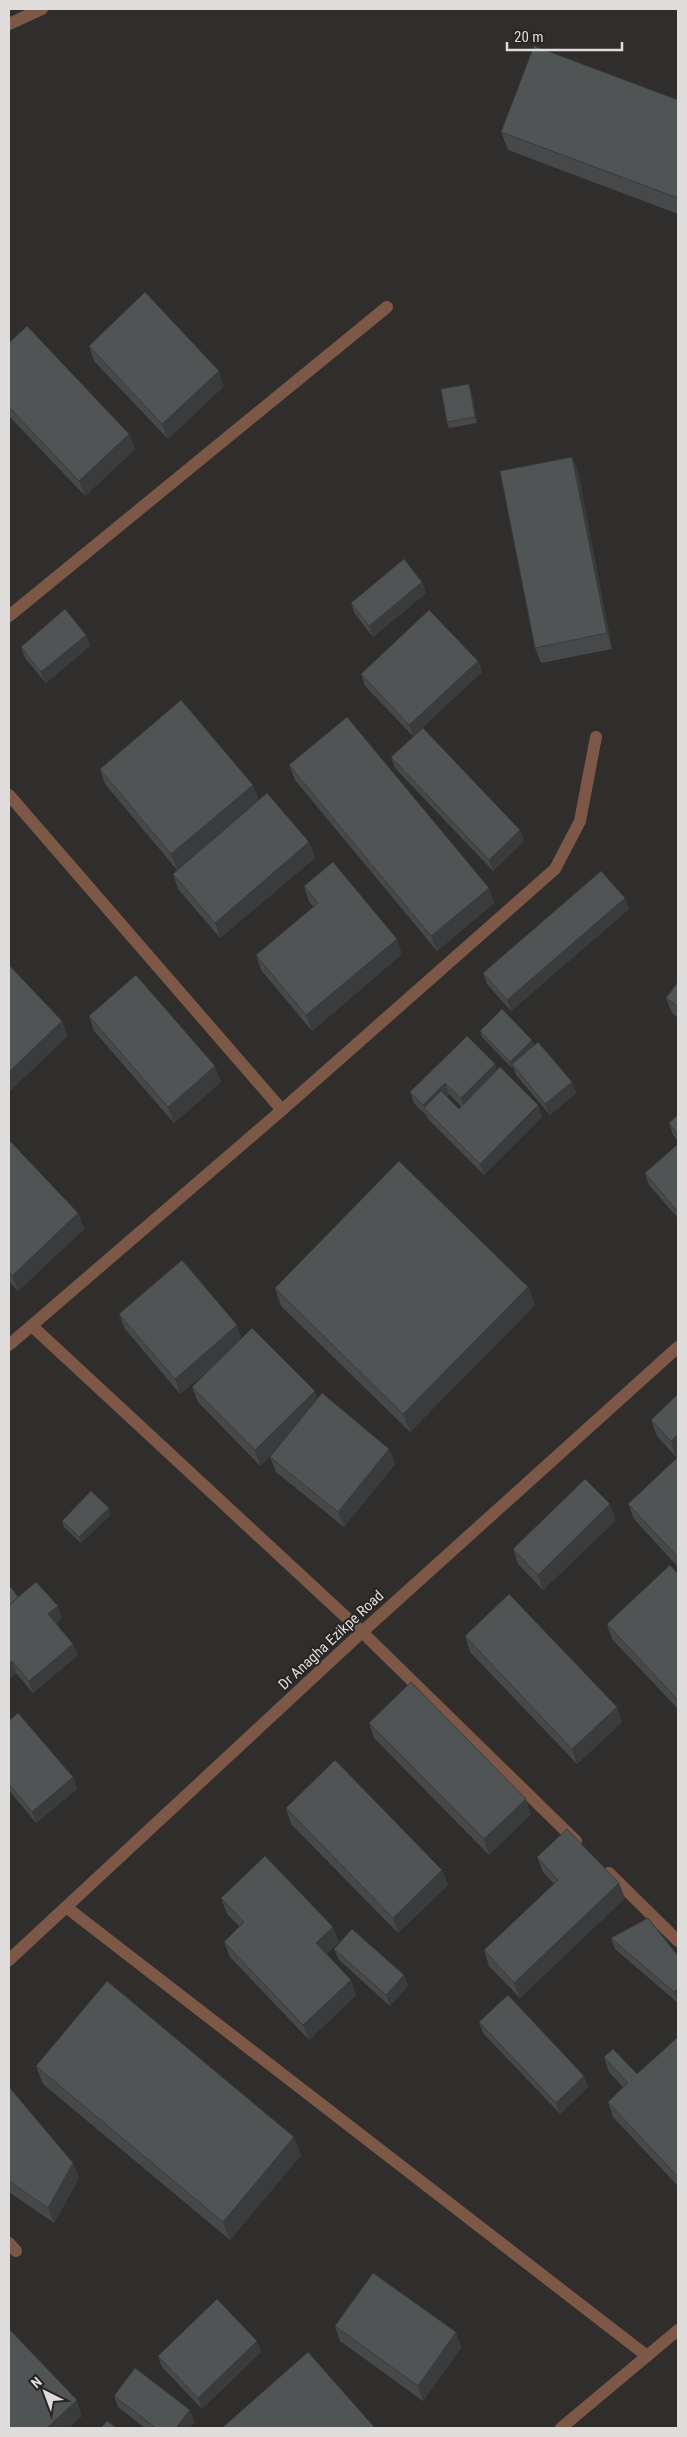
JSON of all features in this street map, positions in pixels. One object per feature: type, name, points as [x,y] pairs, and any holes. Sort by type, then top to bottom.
[{"type":"street","points":[[9,24],[42,9]]},
{"type":"street","points":[[9,616],[387,307]]},
{"type":"street","points":[[9,1345],[282,1110],[555,869],[580,820],[596,737]]},
{"type":"street","points":[[9,795],[282,1110]]},
{"type":"street","points":[[32,1326],[362,1632],[587,1852]]},
{"type":"street","name":"Dr Anagha Ezikpe Road","points":[[9,1960],[362,1632],[678,1347]]},
{"type":"street","points":[[601,1866],[678,1941]]},
{"type":"street","points":[[66,1907],[647,2356]]},
{"type":"street","points":[[561,2428],[678,2330]]},
{"type":"building","points":[[534,46],[678,100],[678,198],[501,132]]},
{"type":"building","points":[[145,292],[219,371],[162,424],[89,346]]},
{"type":"building","points":[[27,326],[129,434],[79,481],[9,407],[9,343]]},
{"type":"building","points":[[469,384],[475,417],[447,422],[441,389]]},
{"type":"building","points":[[572,457],[607,633],[535,648],[500,471]]},
{"type":"building","points":[[404,559],[422,582],[369,626],[351,603]]},
{"type":"building","points":[[65,609],[86,635],[41,672],[21,647]]},
{"type":"building","points":[[429,610],[478,661],[409,725],[361,674]]},
{"type":"building","points":[[181,700],[253,785],[171,854],[100,769]]},
{"type":"building","points":[[347,717],[489,888],[431,936],[289,765]]},
{"type":"building","points":[[423,728],[520,830],[489,860],[391,757]]},
{"type":"building","points":[[267,793],[309,842],[215,923],[173,874]]},
{"type":"building","points":[[333,862],[397,939],[306,1015],[256,955],[318,903],[304,886]]},
{"type":"building","points":[[601,871],[625,898],[507,1000],[483,973]]},
{"type":"building","points":[[9,965],[62,1021],[9,1072]]},
{"type":"building","points":[[136,975],[215,1066],[168,1107],[89,1016]]},
{"type":"building","points":[[678,982],[678,1007],[666,998]]},
{"type":"building","points":[[502,1009],[532,1040],[510,1062],[480,1031]]},
{"type":"building","points":[[467,1036],[495,1064],[461,1098],[445,1083],[423,1105],[410,1092]]},
{"type":"building","points":[[538,1042],[572,1082],[545,1104],[512,1064]]},
{"type":"building","points":[[500,1067],[538,1105],[480,1164],[424,1108],[441,1091],[459,1109]]},
{"type":"building","points":[[678,1115],[678,1135],[669,1123]]},
{"type":"building","points":[[9,1140],[78,1213],[12,1276],[9,1272]]},
{"type":"building","points":[[678,1144],[678,1212],[645,1173]]},
{"type":"building","points":[[399,1161],[528,1287],[403,1414],[275,1288]]},
{"type":"building","points":[[182,1260],[237,1325],[175,1379],[119,1314]]},
{"type":"building","points":[[252,1328],[315,1391],[255,1450],[192,1387]]},
{"type":"building","points":[[322,1393],[389,1449],[338,1512],[270,1457]]},
{"type":"building","points":[[678,1394],[678,1434],[671,1441],[651,1420]]},
{"type":"building","points":[[677,1458],[678,1460],[678,1557],[628,1504]]},
{"type":"building","points":[[585,1479],[610,1504],[538,1575],[513,1549]]},
{"type":"building","points":[[91,1491],[109,1508],[79,1537],[62,1521]]},
{"type":"building","points":[[670,1565],[678,1574],[678,1700],[607,1624]]},
{"type":"building","points":[[36,1582],[58,1606],[48,1614],[73,1644],[29,1681],[12,1661],[9,1664],[9,1605]]},
{"type":"building","points":[[11,1587],[18,1597],[9,1605],[9,1589]]},
{"type":"building","points":[[509,1594],[617,1707],[572,1749],[465,1636]]},
{"type":"building","points":[[411,1682],[526,1799],[484,1839],[369,1723]]},
{"type":"building","points":[[18,1713],[73,1777],[32,1812],[9,1784],[9,1721]]},
{"type":"building","points":[[335,1760],[442,1870],[393,1918],[286,1808]]},
{"type":"building","points":[[567,1829],[619,1883],[514,1983],[484,1950],[558,1880],[537,1857]]},
{"type":"building","points":[[265,1856],[333,1927],[316,1943],[351,1980],[303,2025],[224,1942],[244,1922],[221,1898]]},
{"type":"building","points":[[648,1918],[678,1956],[678,1988],[674,1992],[611,1938]]},
{"type":"building","points":[[352,1929],[404,1975],[386,1995],[334,1949]]},
{"type":"building","points":[[107,1981],[294,2137],[223,2222],[36,2066]]},
{"type":"building","points":[[508,1995],[584,2076],[556,2103],[479,2022]]},
{"type":"building","points":[[678,2037],[678,2177],[608,2102],[628,2083],[604,2057],[613,2049],[637,2074]]},
{"type":"building","points":[[9,2087],[73,2163],[48,2208],[9,2181]]},
{"type":"building","points":[[373,2273],[456,2332],[418,2386],[335,2326]]},
{"type":"building","points":[[217,2299],[257,2341],[198,2398],[158,2356]]},
{"type":"building","points":[[9,2329],[77,2400],[47,2428],[9,2428]]},
{"type":"building","points":[[308,2352],[375,2428],[222,2428]]},
{"type":"building","points":[[135,2368],[190,2410],[176,2428],[156,2428],[114,2396]]},
{"type":"building","points":[[107,2421],[117,2428],[101,2428]]}]
